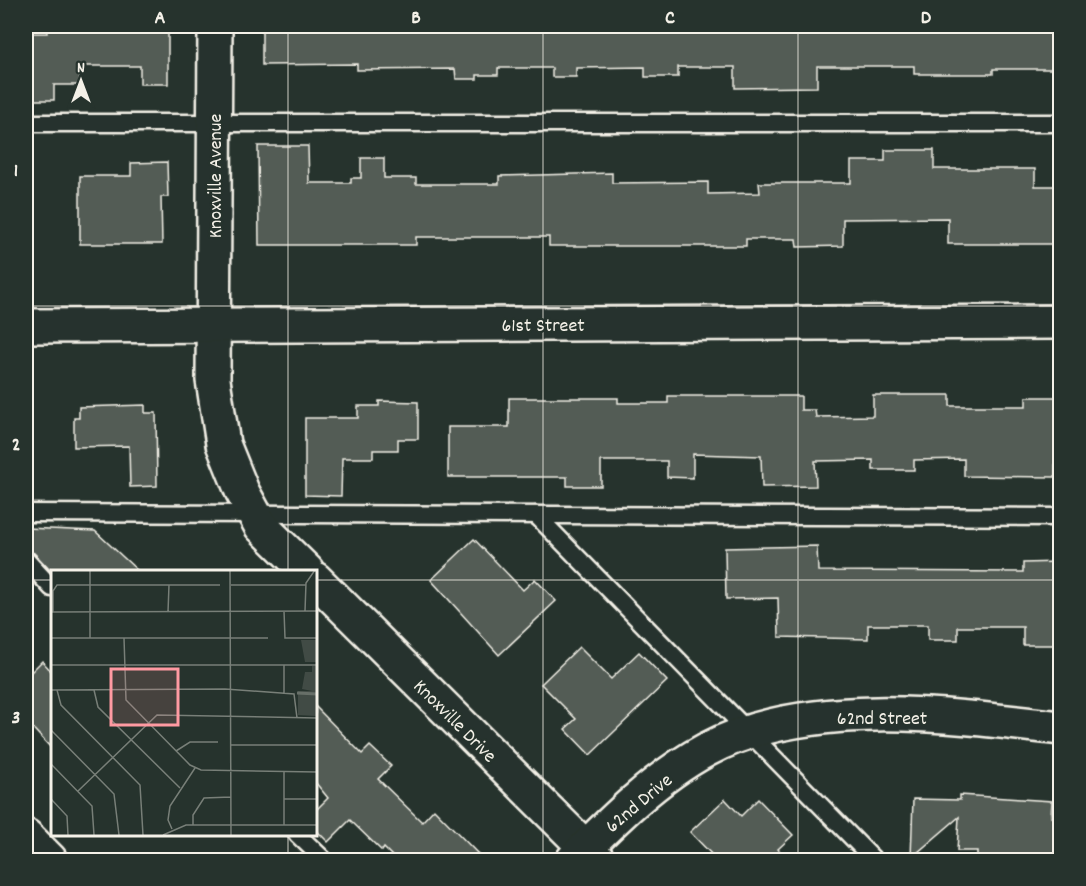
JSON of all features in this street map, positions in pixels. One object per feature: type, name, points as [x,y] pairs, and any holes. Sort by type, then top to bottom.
[{"type":"street","name":"Knoxville Avenue","points":[[213,326],[215,26]]},
{"type":"street","name":"61st Street","points":[[26,326],[1060,322]]},
{"type":"street","points":[[213,326],[213,380],[223,444],[261,526],[306,570]]},
{"type":"street","name":"Knoxville Drive","points":[[316,580],[585,856]]},
{"type":"street","name":"62nd Street","points":[[707,749],[747,733],[797,718],[855,715],[978,718],[1060,728]]},
{"type":"street","name":"62nd Drive","points":[[585,856],[621,813],[680,766],[707,749]]},
{"type":"street","points":[[26,836],[50,861]]},
{"type":"lane","points":[[26,123],[1060,123]]},
{"type":"lane","points":[[26,513],[1060,517]]},
{"type":"lane","points":[[536,515],[874,861]]},
{"type":"lane","points":[[26,560],[51,587]]},
{"type":"lane","points":[[298,835],[324,861]]},
{"type":"building","points":[[47,26],[168,26],[168,84],[140,84],[140,66],[80,66],[80,85],[54,85],[54,100],[26,100],[26,38],[31,38],[31,33],[47,33]]},
{"type":"building","points":[[262,26],[1060,26],[1060,69],[993,69],[993,74],[914,74],[914,66],[817,66],[817,87],[735,88],[735,67],[678,67],[678,77],[645,77],[645,67],[576,68],[576,77],[552,77],[552,68],[498,68],[498,75],[477,75],[477,79],[456,79],[455,69],[357,70],[357,64],[262,65]]},
{"type":"building","points":[[258,146],[308,146],[309,183],[351,183],[351,178],[361,178],[361,158],[384,158],[384,178],[416,178],[416,184],[499,184],[499,176],[612,173],[612,183],[708,182],[708,194],[760,193],[759,183],[851,183],[851,161],[885,161],[885,150],[934,150],[934,169],[1035,169],[1035,186],[1060,186],[1060,244],[948,244],[948,218],[843,219],[843,246],[797,247],[796,239],[746,239],[746,246],[549,246],[549,237],[416,237],[416,245],[259,245]]},
{"type":"building","points":[[167,162],[168,197],[161,197],[162,244],[80,244],[80,176],[131,176],[131,163]]},
{"type":"building","points":[[873,395],[950,395],[950,406],[1026,406],[1026,397],[1056,397],[1055,477],[964,476],[964,459],[914,460],[914,470],[873,470],[873,460],[815,461],[816,486],[762,487],[761,456],[693,454],[693,478],[667,477],[667,461],[601,461],[601,486],[567,486],[567,477],[448,477],[448,427],[509,427],[509,398],[618,398],[618,403],[668,403],[668,396],[801,396],[801,410],[815,410],[816,417],[873,416]]},
{"type":"building","points":[[379,401],[418,402],[418,439],[398,439],[398,450],[373,450],[373,458],[342,458],[341,496],[305,495],[305,418],[358,418],[358,406],[379,406]]},
{"type":"building","points":[[145,405],[145,413],[156,413],[157,486],[130,487],[129,446],[74,447],[74,418],[79,418],[79,407]]},
{"type":"building","points":[[26,528],[95,531],[137,570],[51,571],[34,553],[26,550]]},
{"type":"building","points":[[474,539],[523,590],[535,579],[556,601],[499,655],[431,580]]},
{"type":"building","points":[[817,546],[818,571],[1023,572],[1023,563],[1060,562],[1060,637],[1055,637],[1055,645],[1023,645],[1023,627],[958,627],[958,640],[928,640],[928,625],[868,625],[868,639],[779,637],[778,598],[726,599],[725,548]]},
{"type":"building","points":[[579,647],[611,679],[639,652],[667,681],[590,755],[565,729],[576,719],[541,684]]},
{"type":"building","points":[[42,661],[51,671],[51,748],[26,721],[26,677]]},
{"type":"building","points":[[316,707],[362,754],[370,746],[391,766],[378,779],[422,822],[434,809],[485,861],[397,861],[384,848],[382,851],[350,820],[328,842],[316,830],[316,810],[328,798],[316,783]]},
{"type":"building","points":[[960,795],[1052,801],[1051,817],[1060,818],[1060,861],[977,861],[977,851],[957,851],[959,817],[911,858],[913,799],[960,800]]},
{"type":"building","points":[[725,799],[741,816],[758,799],[793,835],[778,849],[789,861],[718,861],[690,832]]}]
